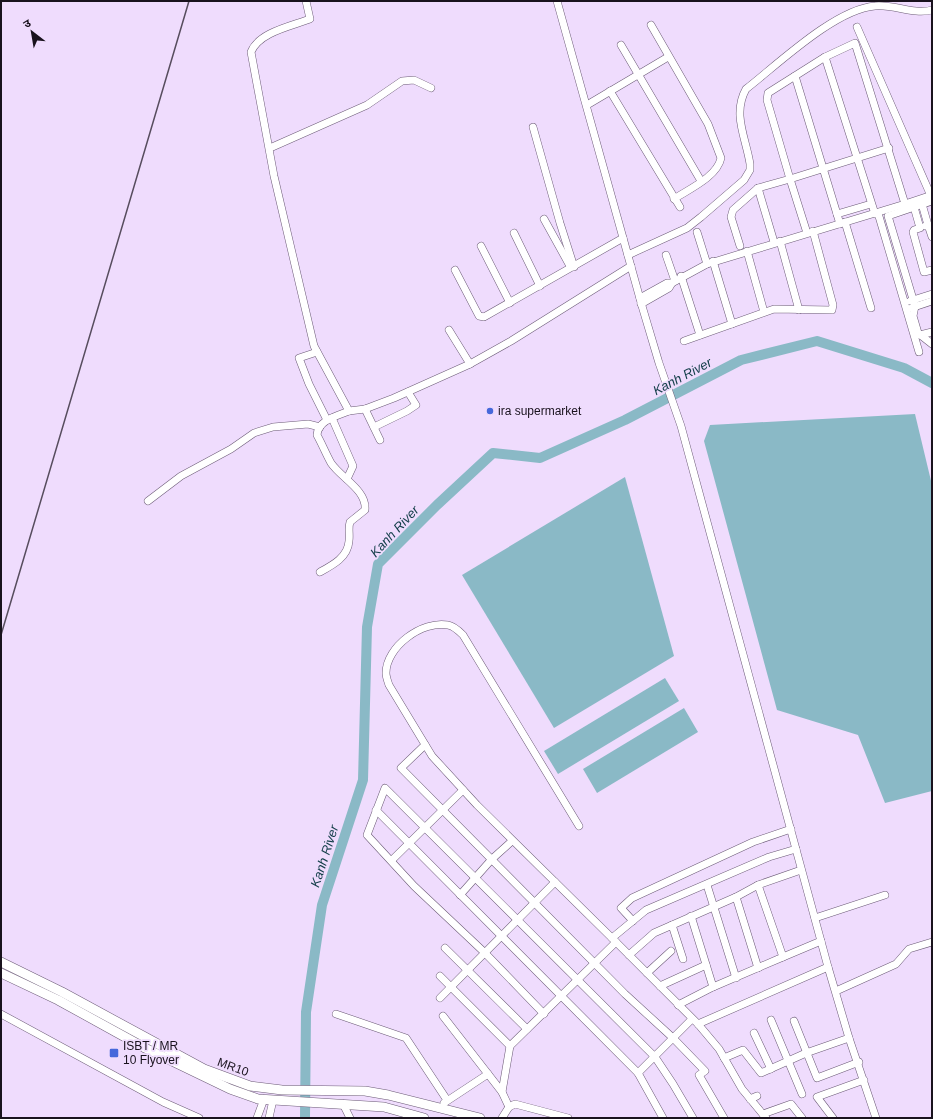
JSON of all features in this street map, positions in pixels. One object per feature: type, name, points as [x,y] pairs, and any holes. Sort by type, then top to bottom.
[{"type":"main road","name":"MR10","points":[[1,962],[159,1054],[230,1089],[268,1100],[384,1107],[424,1118]]},
{"type":"main road","name":"MR10","points":[[1,973],[60,996],[204,1069],[250,1086],[282,1090],[365,1091],[388,1094],[438,1109],[480,1118]]},
{"type":"street","points":[[306,1],[310,19],[268,35],[254,45],[251,52],[298,280],[314,346],[349,411]]},
{"type":"street","points":[[557,1],[640,301],[659,363],[681,426],[791,828],[801,870],[816,918],[828,967],[849,1038],[876,1118]]},
{"type":"street","points":[[628,255],[687,228],[721,202],[744,180],[750,170],[750,164],[740,122],[739,105],[746,89],[817,32],[855,11],[875,6],[918,11],[932,10]]},
{"type":"street","points":[[651,25],[708,124],[719,152],[720,164],[701,180],[674,199]]},
{"type":"street","points":[[857,27],[932,197]]},
{"type":"street","points":[[684,341],[764,312],[777,309],[829,311],[833,309],[810,232],[790,179],[767,96],[771,90],[826,57],[863,40]]},
{"type":"street","points":[[856,43],[905,204]]},
{"type":"street","points":[[621,45],[701,180]]},
{"type":"street","points":[[587,105],[668,56]]},
{"type":"street","points":[[826,57],[871,204],[876,214],[919,352]]},
{"type":"street","points":[[795,76],[837,214],[842,223],[871,308]]},
{"type":"street","points":[[270,148],[367,105],[402,81],[414,80],[431,88]]},
{"type":"street","points":[[610,91],[680,207]]},
{"type":"street","points":[[533,127],[573,267]]},
{"type":"street","points":[[740,246],[731,214],[737,206],[758,188],[824,170],[889,148]]},
{"type":"street","points":[[758,188],[799,310]]},
{"type":"street","points":[[932,197],[922,204],[888,215],[914,303],[913,316],[920,335],[932,344]]},
{"type":"street","points":[[640,301],[710,262],[932,197]]},
{"type":"street","points":[[837,214],[871,204]]},
{"type":"street","points":[[922,204],[932,237]]},
{"type":"street","points":[[914,207],[920,228]]},
{"type":"street","points":[[544,219],[573,267]]},
{"type":"street","points":[[928,225],[912,232],[924,272],[932,270]]},
{"type":"street","points":[[697,232],[710,262],[732,324]]},
{"type":"street","points":[[514,233],[540,286]]},
{"type":"street","points":[[455,270],[479,316],[489,315],[623,238]]},
{"type":"street","points":[[481,246],[510,303]]},
{"type":"street","points":[[747,251],[764,312]]},
{"type":"street","points":[[666,255],[700,336]]},
{"type":"street","points":[[320,572],[333,565],[345,554],[349,542],[350,522],[365,510],[362,498],[331,462],[317,435],[320,427],[329,419],[349,411],[365,409],[408,392],[470,364],[511,341],[631,266]]},
{"type":"street","points":[[905,306],[932,294]]},
{"type":"street","points":[[914,303],[932,301]]},
{"type":"street","points":[[449,330],[470,364]]},
{"type":"street","points":[[920,335],[932,332]]},
{"type":"street","points":[[318,352],[299,358],[309,384],[353,466],[347,479]]},
{"type":"street","points":[[374,428],[416,405],[408,392]]},
{"type":"street","points":[[365,409],[380,440]]},
{"type":"street","points":[[148,501],[181,476],[231,449],[254,433],[273,427],[308,424],[320,427]]},
{"type":"street","points":[[579,826],[463,634],[448,624],[427,626],[411,634],[399,644],[389,661],[386,674],[389,686],[432,756],[512,841],[614,940],[695,1022],[719,1049],[750,1099],[764,1116],[791,1104],[802,1118]]},
{"type":"street","points":[[425,745],[401,768],[444,809],[625,994],[673,1038],[705,1071],[699,1075],[724,1118]]},
{"type":"street","points":[[544,1014],[484,952],[414,886],[392,860],[367,835],[385,788],[655,1057],[674,1084],[693,1118]]},
{"type":"street","points":[[392,860],[463,790]]},
{"type":"street","points":[[376,810],[562,995],[638,1073],[663,1118]]},
{"type":"street","points":[[633,921],[620,908],[632,898],[753,842],[791,828]]},
{"type":"street","points":[[460,895],[492,859],[512,841]]},
{"type":"street","points":[[502,1092],[510,1046],[596,963],[614,940],[646,910],[769,857],[796,849]]},
{"type":"street","points":[[629,955],[654,933],[736,897],[758,885],[801,870]]},
{"type":"street","points":[[440,998],[467,969],[555,882]]},
{"type":"street","points":[[707,885],[736,978]]},
{"type":"street","points":[[758,885],[783,957]]},
{"type":"street","points":[[816,918],[885,895]]},
{"type":"street","points":[[736,897],[758,968]]},
{"type":"street","points":[[691,916],[713,987]]},
{"type":"street","points":[[672,925],[683,959]]},
{"type":"street","points":[[678,1005],[713,987],[821,941]]},
{"type":"street","points":[[836,991],[896,964],[909,949],[932,942]]},
{"type":"street","points":[[445,948],[527,1029]]},
{"type":"street","points":[[647,973],[671,951]]},
{"type":"street","points":[[660,986],[706,965]]},
{"type":"street","points":[[638,1073],[673,1038],[695,1022],[828,967]]},
{"type":"street","points":[[440,976],[510,1046]]},
{"type":"street","points":[[1,1014],[163,1102],[199,1118]]},
{"type":"street","points":[[336,1014],[406,1038],[447,1100]]},
{"type":"street","points":[[443,1016],[502,1092],[509,1107]]},
{"type":"street","points":[[771,1020],[802,1094]]},
{"type":"street","points":[[794,1021],[817,1078],[858,1062]]},
{"type":"street","points":[[754,1033],[771,1069]]},
{"type":"street","points":[[724,1058],[743,1050],[761,1073],[806,1053],[849,1038]]},
{"type":"street","points":[[438,1109],[447,1100],[488,1074]]},
{"type":"street","points":[[833,1118],[816,1097],[864,1080]]},
{"type":"street","points":[[750,1099],[757,1096]]},
{"type":"street","points":[[257,1118],[268,1100]]},
{"type":"street","points":[[268,1100],[269,1118]]},
{"type":"street","points":[[343,1104],[350,1118]]},
{"type":"street","points":[[502,1118],[509,1107],[515,1104],[568,1118]]},
{"type":"shaded area","points":[[915,414],[932,485],[932,791],[885,803],[858,735],[777,710],[704,441],[710,425]]},
{"type":"shaded area","points":[[625,477],[674,656],[554,728],[462,575]]},
{"type":"shaded area","points":[[665,678],[679,701],[558,774],[544,751]]},
{"type":"shaded area","points":[[684,708],[698,732],[597,793],[583,769]]},
{"type":"waterway","name":"Kanh River","points":[[305,1118],[306,1012],[322,905],[363,780],[367,627],[378,564],[437,505],[493,453],[540,458],[625,420],[741,360],[817,341],[904,368],[932,383]]},
{"type":"railway","points":[[1,635],[189,1]]},
{"type":"place","name":"ira supermarket","points":[[490,411]]},
{"type":"place","name":"ISBT / MR 10 Flyover","points":[[114,1053]]}]
